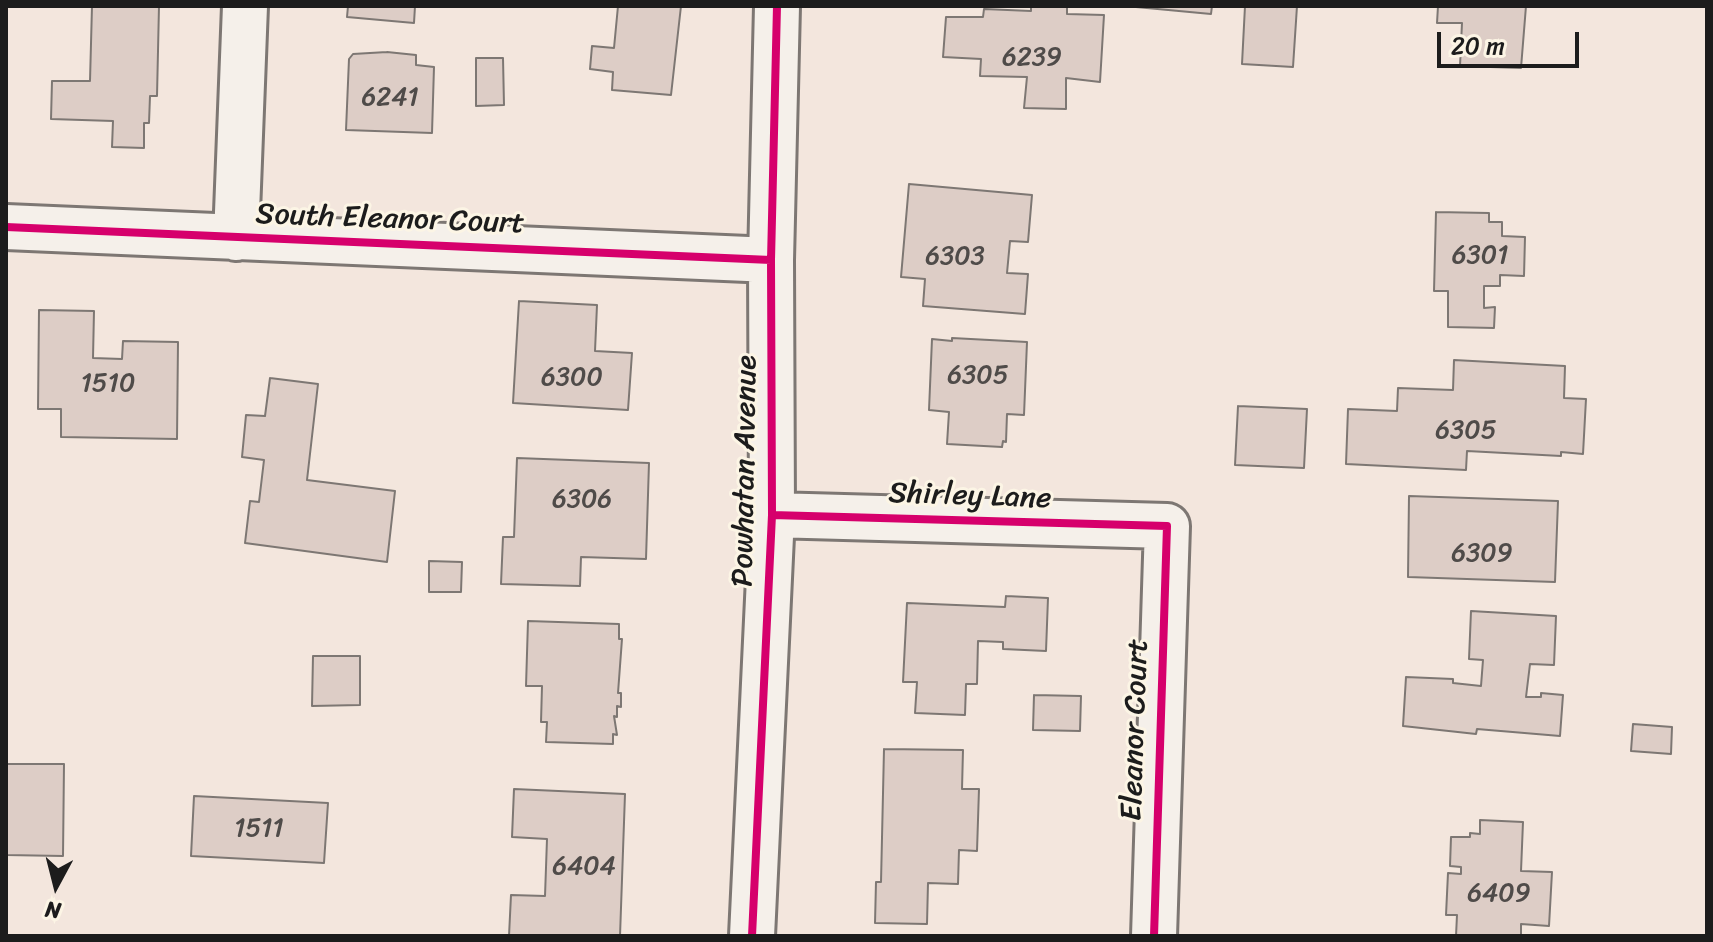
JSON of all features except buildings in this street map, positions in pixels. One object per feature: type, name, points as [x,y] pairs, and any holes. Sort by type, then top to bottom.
[{"type":"street","points":[[236,238],[245,6]]},
{"type":"street","name":"Powhatan Avenue","points":[[752,936],[772,515],[771,260],[777,6]]},
{"type":"street","name":"South Eleanor Court","points":[[6,227],[771,260]]},
{"type":"street","name":"Shirley Lane","points":[[772,515],[1167,526]]},
{"type":"street","name":"Eleanor Court","points":[[1154,936],[1167,526]]},
{"type":"cycle path","points":[[752,936],[772,515],[771,260],[777,6]]},
{"type":"cycle path","points":[[6,227],[771,260]]},
{"type":"cycle path","points":[[772,515],[1167,526],[1154,936]]}]
